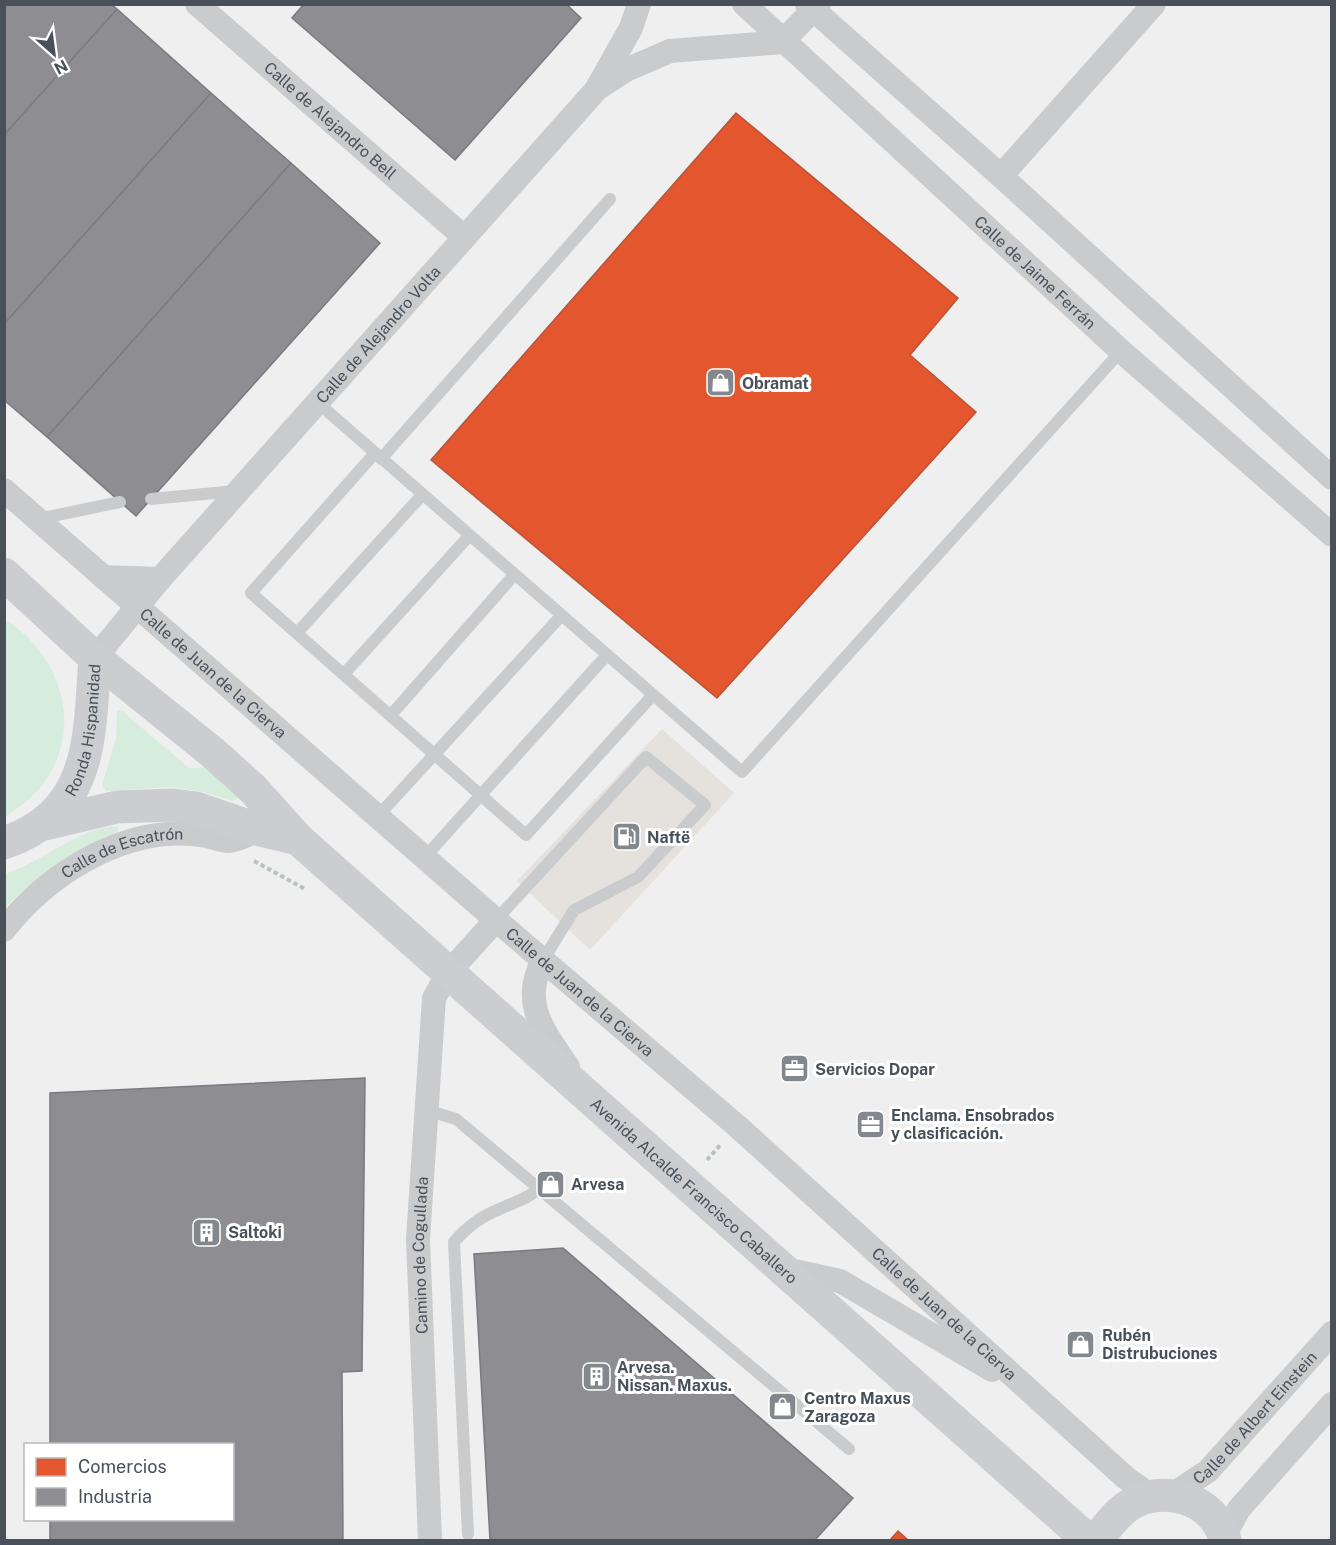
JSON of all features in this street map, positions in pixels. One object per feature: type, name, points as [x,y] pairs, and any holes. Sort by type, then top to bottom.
[{"type":"main road","name":"Ronda Hispanidad","points":[[4,843],[45,824],[67,795],[85,761],[90,733],[95,658],[7,578]]},
{"type":"main road","name":"Avenida Alcalde Francisco Caballero","points":[[95,658],[212,752],[253,789],[298,839],[1088,1540]]},
{"type":"main road","name":"Avenida Alcalde Francisco Caballero","points":[[45,824],[117,807],[173,805],[220,814],[260,830],[298,839]]},
{"type":"main road","points":[[1097,1540],[1111,1521],[1127,1507],[1162,1495],[1191,1500],[1202,1507],[1224,1538]]},
{"type":"street","name":"Calle de Alejandro Bell","points":[[197,4],[464,237]]},
{"type":"street","name":"Calle de Alejandro Volta","points":[[95,658],[160,579],[596,90],[631,28],[639,4]]},
{"type":"street","name":"Calle de Jaime Ferrán","points":[[744,4],[782,42],[1121,351],[1332,535]]},
{"type":"street","points":[[1000,176],[1154,4]]},
{"type":"street","points":[[782,42],[813,6],[1332,478]]},
{"type":"street","name":"Calle de Alejandro Volta","points":[[596,90],[626,70],[670,51],[782,42]]},
{"type":"street","name":"Calle de Juan de la Cierva","points":[[4,490],[496,920],[737,1126],[1126,1478],[1162,1495]]},
{"type":"street","points":[[103,577],[160,579]]},
{"type":"street","name":"Calle de Escatrón","points":[[4,930],[30,900],[53,881],[93,857],[127,843],[166,834],[204,836],[228,841],[260,830]]},
{"type":"street","name":"Camino de Cogullada","points":[[430,1540],[418,1239],[434,998],[448,973],[496,920]]},
{"type":"street","points":[[543,960],[533,983],[533,1000],[542,1029],[588,1096]]},
{"type":"street","points":[[781,1269],[840,1281],[1035,1395]]},
{"type":"street","name":"Calle de Albert Einstein","points":[[1162,1495],[1208,1471],[1332,1333]]},
{"type":"street","points":[[1224,1538],[1239,1509],[1332,1404]]},
{"type":"lane","points":[[610,199],[251,593],[526,835],[652,696]]},
{"type":"lane","points":[[318,403],[742,772],[1121,351]]},
{"type":"lane","points":[[152,499],[238,491]]},
{"type":"lane","points":[[297,633],[422,495]]},
{"type":"lane","points":[[38,519],[120,502]]},
{"type":"lane","points":[[344,674],[469,536]]},
{"type":"lane","points":[[391,714],[514,575]]},
{"type":"lane","points":[[378,816],[561,616]]},
{"type":"lane","points":[[425,857],[606,656]]},
{"type":"lane","points":[[496,920],[646,757],[705,805],[638,877],[573,910],[543,960]]},
{"type":"lane","points":[[426,1110],[456,1119],[849,1449]]},
{"type":"lane","points":[[468,1534],[454,1242],[469,1225],[498,1209],[528,1198],[538,1189]]},
{"type":"path","points":[[244,858],[270,868],[312,893]]},
{"type":"path","points":[[707,1160],[724,1141]]},
{"type":"shaded area","name":"Naftë","points":[[662,729],[734,793],[590,950],[517,881]]},
{"type":"green space","points":[[5,620],[40,652],[53,672],[61,694],[64,716],[63,740],[56,762],[39,789],[5,817]]},
{"type":"green space","points":[[121,710],[189,768],[208,767],[239,794],[237,799],[232,801],[203,792],[171,787],[106,791],[103,782],[116,738],[117,711]]},
{"type":"green space","points":[[119,826],[117,832],[58,864],[5,907],[5,874],[89,833]]},
{"type":"building: Comercios","name":"Obramat","points":[[736,113],[958,298],[910,355],[976,412],[717,698],[431,460]]},
{"type":"building: Comercios","points":[[898,1531],[908,1540],[890,1540]]},
{"type":"building: Industria","points":[[4,4],[111,4],[117,9],[4,135]]},
{"type":"building: Industria","points":[[304,4],[566,4],[581,18],[455,160],[292,18]]},
{"type":"building: Industria","points":[[117,9],[211,93],[4,324],[4,135]]},
{"type":"building: Industria","points":[[211,93],[291,163],[47,437],[4,400],[4,324]]},
{"type":"building: Industria","points":[[291,163],[380,243],[136,516],[47,437]]},
{"type":"building: Industria","name":"Saltoki","points":[[365,1078],[362,1371],[342,1372],[343,1540],[50,1540],[50,1521],[234,1521],[234,1443],[50,1443],[50,1093]]},
{"type":"building: Industria","name":"Arvesa. Nissan. Maxus.","points":[[563,1248],[853,1498],[815,1540],[490,1540],[474,1254]]},
{"type":"place","name":"Obramat","points":[[721,383]]},
{"type":"place","name":"Naftë","points":[[626,837]]},
{"type":"place","name":"Servicios Dopar","points":[[794,1069]]},
{"type":"place","name":"Enclama. Ensobrados y clasificación.","points":[[870,1124]]},
{"type":"place","name":"Arvesa","points":[[550,1184]]},
{"type":"place","name":"Saltoki","points":[[207,1232]]},
{"type":"place","name":"Rubén Distrubuciones","points":[[1081,1344]]},
{"type":"place","name":"Arvesa. Nissan. Maxus.","points":[[596,1376]]},
{"type":"place","name":"Centro Maxus Zaragoza","points":[[783,1407]]}]
